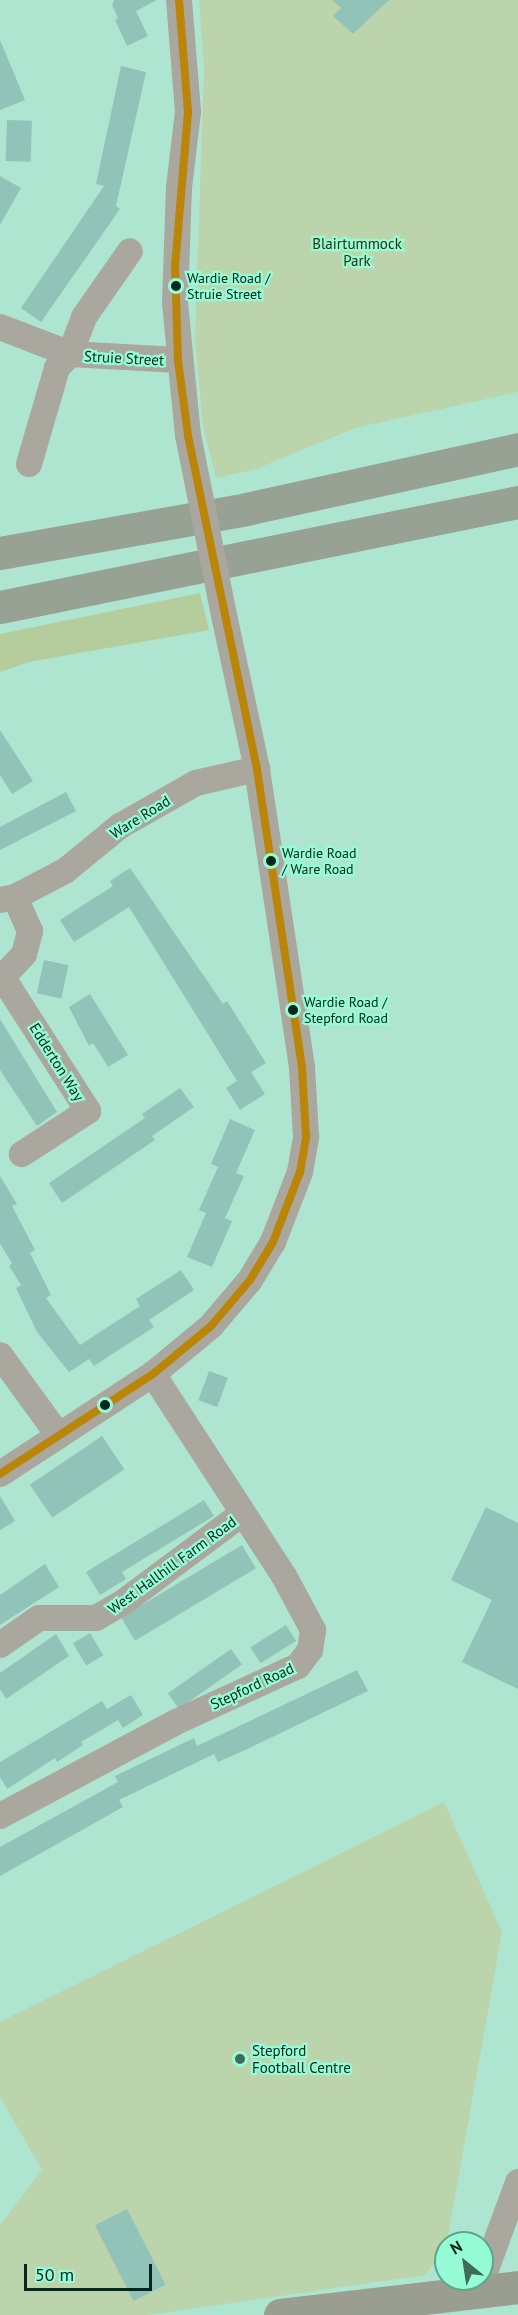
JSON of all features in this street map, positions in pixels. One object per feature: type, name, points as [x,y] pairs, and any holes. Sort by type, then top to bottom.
[{"type":"highway","points":[[0,553],[246,509],[518,449]]},
{"type":"highway","points":[[0,607],[518,502]]},
{"type":"main road","points":[[280,2315],[478,2303],[518,2287]]},
{"type":"street","points":[[0,1474],[153,1374],[205,1333],[250,1280],[273,1242],[300,1172],[306,1137],[305,1091],[257,769],[189,435],[178,360],[175,267],[188,112],[179,0]]},
{"type":"street","name":"Struie Street","points":[[29,464],[57,368],[70,354],[84,316],[129,251]]},
{"type":"street","name":"Struie Street","points":[[0,327],[70,354],[178,360]]},
{"type":"street","name":"Ware Road","points":[[8,899],[65,871],[120,826],[196,783],[257,769]]},
{"type":"street","points":[[2,979],[24,954],[30,931],[8,899]]},
{"type":"street","name":"Edderton Way","points":[[2,979],[88,1111],[22,1154]]},
{"type":"street","points":[[0,1355],[58,1436]]},
{"type":"street","name":"Stepford Road","points":[[0,1816],[174,1723],[298,1665],[310,1650],[313,1630],[243,1513],[153,1374]]},
{"type":"street","name":"West Hallhill Farm Road","points":[[0,1645],[39,1618],[96,1618],[125,1601],[243,1513]]},
{"type":"street","points":[[478,2303],[518,2182]]},
{"type":"green space","name":"Blairtummock Park","points":[[199,0],[518,0],[518,392],[355,428],[256,469],[216,478],[203,426],[195,340],[204,69]]},
{"type":"green space","points":[[200,593],[209,630],[29,662],[0,672],[0,634]]},
{"type":"green space","name":"Stepford Football Centre","points":[[444,1802],[502,1932],[449,2231],[434,2231],[434,2263],[425,2275],[148,2315],[0,2315],[0,2225],[42,2170],[0,2097],[0,2022]]},
{"type":"building","points":[[114,0],[157,0],[136,11],[148,36],[127,46],[115,20],[118,18],[112,5]]},
{"type":"building","points":[[332,0],[389,0],[353,34],[333,16],[341,8]]},
{"type":"building","points":[[0,40],[25,100],[0,110]]},
{"type":"building","points":[[121,66],[146,72],[116,206],[120,209],[41,322],[21,308],[104,186],[96,184]]},
{"type":"building","points":[[7,120],[32,121],[31,162],[6,161]]},
{"type":"building","points":[[0,176],[21,188],[0,225]]},
{"type":"building","points":[[0,730],[33,781],[12,794],[0,775]]},
{"type":"building","points":[[66,792],[76,811],[0,850],[0,827]]},
{"type":"building","points":[[130,868],[223,1004],[227,1001],[266,1063],[251,1072],[265,1094],[240,1110],[226,1088],[237,1081],[129,907],[74,942],[60,920],[113,886],[110,881]]},
{"type":"building","points":[[44,960],[68,965],[61,998],[37,993]]},
{"type":"building","points":[[90,994],[128,1055],[108,1067],[93,1043],[89,1046],[69,1007]]},
{"type":"building","points":[[0,1019],[57,1112],[37,1126],[0,1070]]},
{"type":"building","points":[[180,1088],[194,1107],[152,1136],[155,1140],[62,1203],[49,1183],[145,1118],[142,1114]]},
{"type":"building","points":[[230,1119],[255,1130],[236,1173],[244,1176],[225,1218],[232,1221],[212,1267],[187,1257],[206,1213],[199,1210],[218,1167],[211,1164]]},
{"type":"building","points":[[0,1176],[17,1204],[12,1206],[35,1250],[30,1253],[51,1295],[46,1298],[80,1345],[140,1306],[136,1299],[181,1270],[194,1290],[149,1320],[154,1327],[94,1366],[89,1359],[69,1372],[37,1332],[16,1288],[21,1285],[9,1266],[12,1263],[0,1244]]},
{"type":"building","points":[[209,1371],[228,1378],[217,1407],[198,1400]]},
{"type":"building","points":[[102,1436],[124,1469],[52,1518],[30,1485]]},
{"type":"building","points":[[0,1496],[15,1521],[0,1530]]},
{"type":"building","points":[[204,1500],[214,1516],[122,1572],[126,1579],[100,1595],[86,1572]]},
{"type":"building","points":[[486,1507],[518,1523],[518,1689],[462,1662],[492,1600],[451,1580]]},
{"type":"building","points":[[242,1545],[256,1568],[135,1641],[121,1618]]},
{"type":"building","points":[[45,1564],[59,1587],[0,1625],[0,1595]]},
{"type":"building","points":[[286,1625],[296,1641],[260,1663],[250,1647]]},
{"type":"building","points":[[90,1633],[103,1655],[86,1666],[73,1643]]},
{"type":"building","points":[[56,1634],[69,1656],[6,1699],[0,1689],[0,1673]]},
{"type":"building","points":[[231,1649],[242,1665],[179,1709],[168,1693]]},
{"type":"building","points":[[357,1670],[368,1691],[218,1762],[214,1754],[119,1800],[123,1807],[0,1876],[0,1847],[118,1782],[115,1776],[194,1738],[197,1746]]},
{"type":"building","points":[[131,1695],[143,1715],[123,1728],[118,1720],[81,1742],[83,1745],[57,1762],[55,1758],[7,1789],[0,1777],[0,1762],[102,1701],[107,1709]]},
{"type":"building","points":[[127,2209],[166,2285],[134,2301],[95,2225]]},
{"type":"transit line","points":[[0,1474],[153,1374],[211,1326],[250,1280],[273,1242],[300,1172],[306,1137],[302,1067],[257,769],[188,435],[178,360],[175,267],[188,112],[179,0]]},
{"type":"place","name":"Wardie Road / Struie Street","points":[[176,286]]},
{"type":"place","name":"Wardie Road / Ware Road","points":[[271,861]]},
{"type":"place","name":"Wardie Road / Stepford Road","points":[[293,1010]]},
{"type":"place","name":"Stepford Football Centre","points":[[240,2059]]}]
